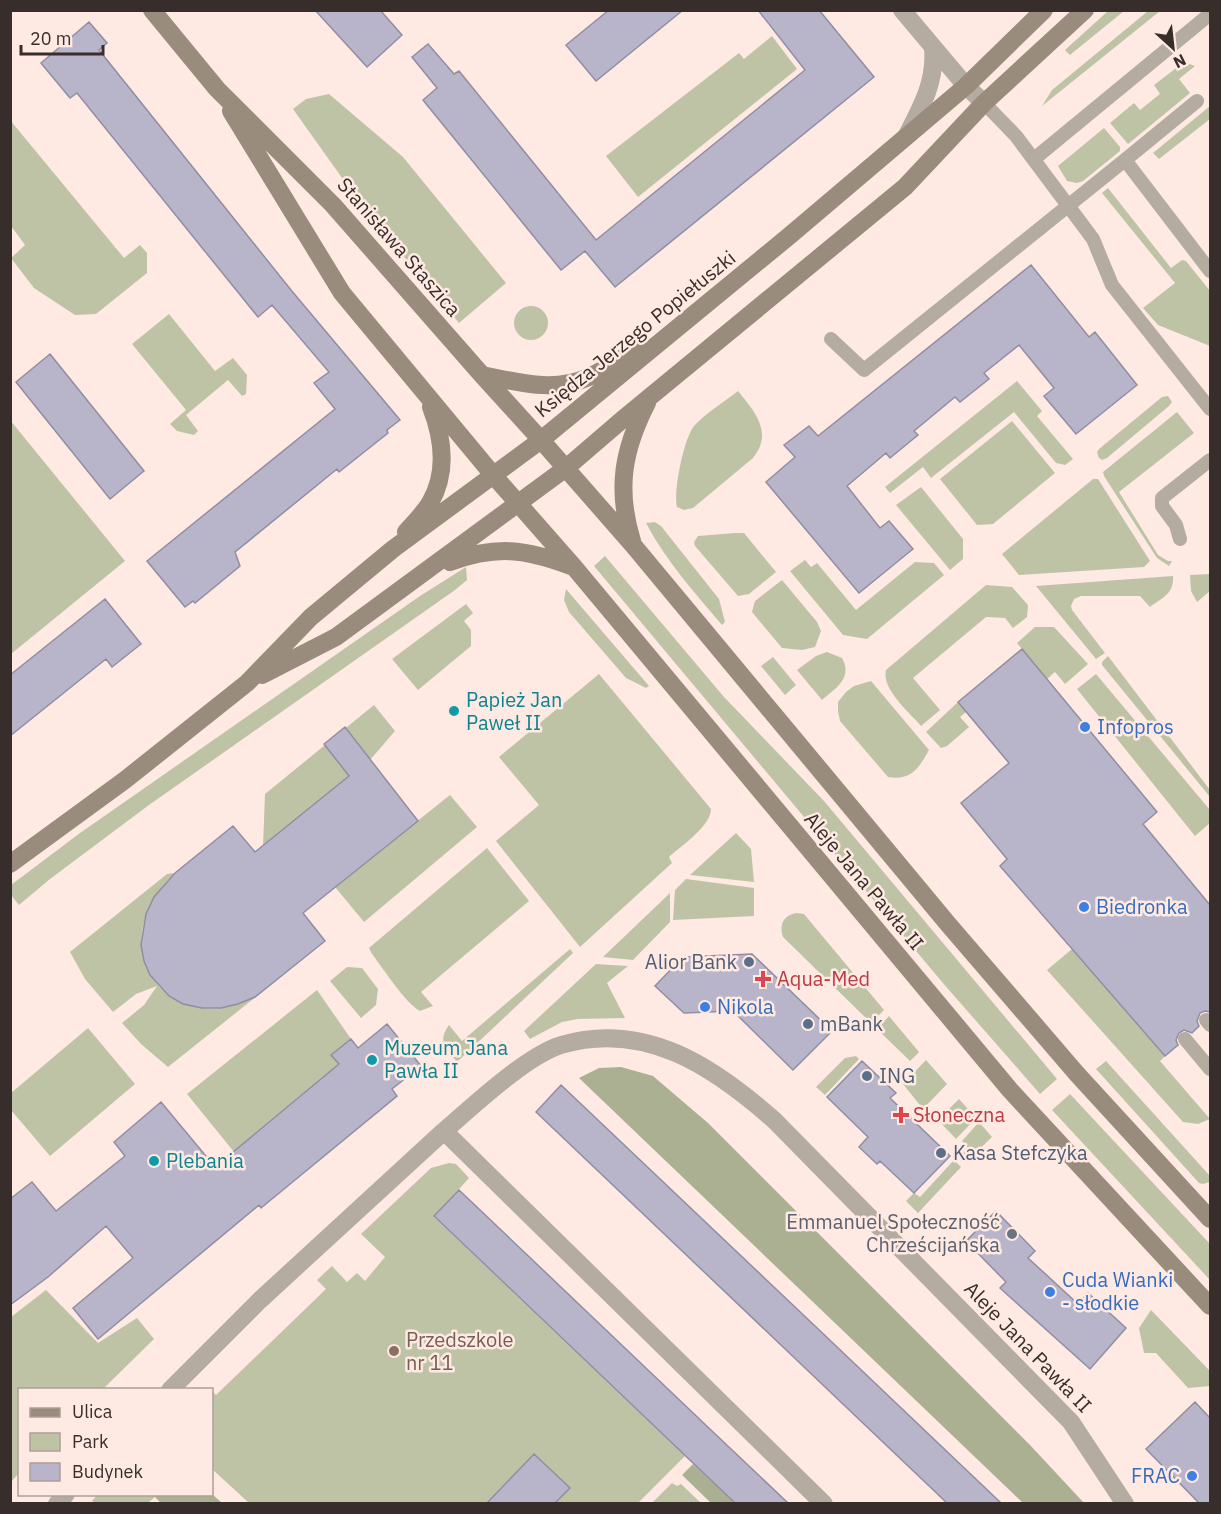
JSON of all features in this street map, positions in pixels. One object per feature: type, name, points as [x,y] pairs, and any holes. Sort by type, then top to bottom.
[{"type":"main road","name":"Stanisława Staszica","points":[[152,10],[217,89],[333,204],[541,440]]},
{"type":"main road","name":"Księdza Jerzego Popiełuszki","points":[[10,864],[125,780],[247,683],[311,617],[393,549],[541,440],[788,237],[966,86],[1044,10]]},
{"type":"main road","name":"Księdza Jerzego Popiełuszki","points":[[247,683],[336,638],[566,468],[651,395],[905,187],[984,103],[1085,10]]},
{"type":"main road","name":"Stanisława Staszica","points":[[217,89],[342,293],[494,476]]},
{"type":"main road","points":[[482,375],[537,386],[564,385],[590,377],[679,326]]},
{"type":"main road","points":[[633,545],[624,507],[624,469],[633,431],[651,395]]},
{"type":"main road","points":[[393,549],[430,502],[442,468],[442,444],[427,397]]},
{"type":"main road","name":"Aleje Jana Pawła II","points":[[541,440],[633,545],[933,906],[1061,1056],[1210,1219]]},
{"type":"main road","name":"Aleje Jana Pawła II","points":[[494,476],[574,567],[1010,1090],[1210,1306]]},
{"type":"main road","points":[[429,570],[470,555],[508,550],[540,555],[574,567]]},
{"type":"street","points":[[902,10],[966,86],[984,103]]},
{"type":"street","points":[[907,135],[933,79],[935,61],[933,48]]},
{"type":"street","name":"Aleje Jana Pawła II","points":[[171,1388],[260,1300],[444,1131],[474,1104],[527,1064],[560,1045],[597,1039],[635,1039],[667,1049],[699,1064],[740,1090],[774,1120],[1071,1422],[1125,1503]]},
{"type":"street","points":[[444,1131],[824,1503]]},
{"type":"lane","points":[[1034,159],[1210,14]]},
{"type":"lane","points":[[831,339],[864,370],[1197,101]]},
{"type":"lane","points":[[984,103],[1016,136],[1093,238],[1112,285],[1210,409]]},
{"type":"lane","points":[[1125,160],[1210,271]]},
{"type":"lane","points":[[1180,539],[1176,525],[1162,506],[1162,498],[1210,460]]},
{"type":"lane","points":[[1185,1039],[1210,1069]]},
{"type":"green space","points":[[1108,11],[1124,11],[1070,55],[1065,50]]},
{"type":"green space","points":[[1148,11],[1160,11],[1042,106],[1052,90]]},
{"type":"green space","points":[[772,36],[797,69],[638,197],[606,156],[739,53],[744,59]]},
{"type":"green space","points":[[1184,62],[1195,66],[1179,79],[1190,93],[1128,144],[1110,123],[1134,103],[1140,110],[1160,94],[1154,85]]},
{"type":"green space","points":[[329,94],[403,157],[506,283],[459,323],[362,206],[293,109],[306,99]]},
{"type":"green space","points":[[1210,106],[1210,119],[1159,159],[1153,153]]},
{"type":"green space","points":[[10,120],[124,258],[140,245],[147,253],[147,273],[96,314],[75,315],[34,288],[11,258],[25,245],[11,226]]},
{"type":"green space","points":[[1104,128],[1120,147],[1120,151],[1083,181],[1077,183],[1067,181],[1058,166]]},
{"type":"green space","points":[[1108,188],[1171,268],[1182,260],[1186,261],[1210,291],[1210,346],[1158,325],[1143,308],[1175,283],[1102,193]]},
{"type":"green space","points":[[531,306],[543,311],[548,323],[543,335],[531,340],[519,335],[514,323],[519,311]]},
{"type":"green space","points":[[169,314],[215,371],[233,358],[247,375],[246,394],[242,396],[228,380],[186,415],[198,431],[194,435],[177,431],[170,424],[186,410],[132,344]]},
{"type":"green space","points":[[1017,381],[1042,411],[1037,416],[1073,459],[1065,465],[1056,463],[1014,412],[931,478],[923,467],[890,493],[885,487]]},
{"type":"green space","points":[[738,391],[759,422],[762,439],[759,448],[753,458],[693,508],[684,510],[677,507],[678,478],[690,432],[704,417]]},
{"type":"green space","points":[[1168,396],[1172,402],[1169,406],[1107,458],[1102,460],[1099,458],[1097,452],[1099,449],[1162,397]]},
{"type":"green space","points":[[1177,412],[1194,433],[1119,492],[1158,555],[1172,561],[1169,566],[1157,558],[1103,472]]},
{"type":"green space","points":[[10,420],[125,561],[11,654],[10,654]]},
{"type":"green space","points":[[1012,421],[1055,473],[993,524],[977,525],[940,479]]},
{"type":"green space","points":[[1093,479],[1098,479],[1150,561],[1144,567],[1019,575],[1002,554]]},
{"type":"green space","points":[[921,487],[963,539],[963,559],[950,570],[896,505]]},
{"type":"green space","points":[[655,522],[661,526],[719,599],[725,622],[722,625],[662,550],[646,523]]},
{"type":"green space","points":[[744,533],[776,572],[749,594],[738,596],[694,542],[698,536]]},
{"type":"green space","points":[[605,556],[724,697],[824,801],[1057,1079],[1040,1094],[942,982],[594,566]]},
{"type":"green space","points":[[805,560],[811,567],[817,563],[856,610],[915,562],[934,563],[944,575],[867,639],[843,635],[790,571]]},
{"type":"green space","points":[[466,567],[467,580],[455,590],[149,805],[19,905],[11,895],[11,885],[80,833],[420,596]]},
{"type":"green space","points":[[1210,574],[1210,591],[1197,602],[1191,591],[1190,575]]},
{"type":"green space","points":[[1173,576],[1170,591],[1150,607],[1140,596],[1081,596],[1074,599],[1072,610],[1105,653],[1096,659],[1036,586]]},
{"type":"green space","points":[[782,580],[817,622],[821,631],[815,647],[802,650],[782,648],[752,612],[755,601]]},
{"type":"green space","points":[[986,585],[1012,587],[1028,605],[1027,617],[1013,628],[1005,618],[986,617],[913,678],[940,710],[921,726],[892,693],[888,685],[886,670]]},
{"type":"green space","points":[[566,589],[649,686],[646,688],[626,678],[569,612],[564,600]]},
{"type":"green space","points":[[466,604],[473,613],[464,621],[471,630],[471,646],[418,690],[392,659]]},
{"type":"green space","points":[[1035,627],[1054,627],[1088,664],[1065,684],[1055,672],[1047,679],[1017,643]]},
{"type":"green space","points":[[827,652],[842,658],[845,671],[841,682],[822,700],[797,670],[816,656]]},
{"type":"green space","points":[[1108,656],[1210,790],[1210,797],[1102,665]]},
{"type":"green space","points":[[773,657],[796,685],[785,695],[761,666]]},
{"type":"green space","points":[[599,674],[711,809],[701,829],[669,857],[672,863],[580,947],[496,841],[539,805],[499,757]]},
{"type":"green space","points":[[1096,674],[1210,810],[1210,823],[1195,836],[1077,689]]},
{"type":"green space","points":[[871,681],[929,750],[918,768],[903,777],[888,777],[840,721],[838,702],[854,686]]},
{"type":"green space","points":[[958,702],[966,712],[960,717],[969,727],[947,746],[941,748],[926,732]]},
{"type":"green space","points":[[374,705],[395,731],[370,760],[263,846],[265,794]]},
{"type":"green space","points":[[450,795],[477,827],[364,922],[335,887]]},
{"type":"green space","points":[[736,833],[751,849],[754,882],[690,875]]},
{"type":"green space","points":[[487,848],[529,901],[421,992],[433,1006],[420,1011],[401,993],[369,948]]},
{"type":"green space","points":[[175,873],[152,902],[142,932],[144,960],[156,983],[177,1000],[203,1008],[234,1005],[267,988],[168,1067],[141,1044],[122,1023],[144,1005],[157,986],[136,994],[113,1012],[85,979],[70,952],[167,874]]},
{"type":"green space","points":[[686,879],[754,888],[754,916],[673,920],[675,890]]},
{"type":"green space","points":[[670,893],[670,922],[633,960],[603,957]]},
{"type":"green space","points":[[797,913],[804,914],[884,1010],[871,1023],[783,937],[783,921],[788,916]]},
{"type":"green space","points":[[570,949],[573,953],[457,1062],[444,1045],[445,1031],[449,1025],[462,1041]]},
{"type":"green space","points":[[1072,949],[1165,1056],[1160,1061],[1210,1119],[1198,1124],[1183,1122],[1047,970]]},
{"type":"green space","points":[[596,964],[628,966],[607,983],[625,1018],[578,1019],[562,1022],[530,1039],[524,1031]]},
{"type":"green space","points":[[347,967],[362,968],[378,989],[376,1005],[361,1018],[330,981]]},
{"type":"green space","points":[[317,990],[351,1039],[332,1055],[339,1064],[234,1152],[187,1094]]},
{"type":"green space","points":[[889,1016],[919,1052],[910,1061],[877,1029]]},
{"type":"green space","points":[[88,1028],[135,1084],[50,1156],[11,1110],[11,1093]]},
{"type":"green space","points":[[856,1056],[859,1059],[825,1095],[816,1087],[845,1058]]},
{"type":"green space","points":[[926,1060],[947,1084],[923,1109],[903,1084]]},
{"type":"green space","points":[[1106,1061],[1210,1176],[1210,1182],[1199,1183],[1096,1069]]},
{"type":"green space","points":[[621,1067],[653,1076],[708,1123],[1030,1445],[1084,1503],[1023,1503],[579,1078],[599,1068]]},
{"type":"green space","points":[[1070,1094],[1210,1244],[1210,1280],[1052,1110]]},
{"type":"green space","points":[[959,1099],[976,1118],[956,1139],[938,1120]]},
{"type":"green space","points":[[979,1122],[992,1137],[967,1161],[961,1155],[968,1148],[962,1141]]},
{"type":"green space","points":[[954,1160],[961,1167],[918,1213],[906,1201],[914,1193],[920,1197]]},
{"type":"green space","name":"Przedszkole nr 11","points":[[449,1163],[456,1164],[469,1178],[434,1217],[685,1456],[638,1503],[249,1503],[213,1470],[213,1392],[216,1395],[326,1289],[317,1280],[332,1266],[347,1282],[357,1273],[365,1281],[385,1257],[361,1234],[431,1168]]},
{"type":"green space","points":[[46,1290],[98,1343],[137,1318],[154,1339],[104,1388],[18,1388],[18,1474],[11,1482],[11,1317]]},
{"type":"green space","points":[[1151,1310],[1210,1371],[1210,1386],[1188,1388],[1156,1353],[1144,1353],[1139,1328]]},
{"type":"green space","points":[[693,1464],[735,1503],[711,1503],[682,1475]]},
{"type":"green space","points":[[672,1483],[677,1486],[681,1484],[701,1503],[652,1503]]},
{"type":"green space","points":[[213,1495],[222,1503],[161,1503],[155,1497]]},
{"type":"green space","points":[[96,1496],[156,1496],[148,1503],[95,1503],[92,1501]]},
{"type":"building","points":[[315,10],[380,10],[402,35],[367,67]]},
{"type":"building","points":[[609,10],[683,10],[596,81],[566,45]]},
{"type":"building","points":[[758,10],[819,10],[874,77],[615,287],[585,251],[561,270],[423,100],[437,88],[412,57],[428,44],[454,74],[459,71],[596,240],[805,70]]},
{"type":"building","points":[[89,22],[107,43],[99,50],[291,290],[400,420],[387,430],[388,433],[339,472],[337,469],[235,552],[240,566],[195,603],[193,601],[185,607],[147,561],[335,409],[314,383],[329,372],[272,305],[258,317],[77,93],[70,98],[41,63]]},
{"type":"building","points":[[1031,265],[1089,337],[1095,332],[1137,385],[1076,434],[1044,396],[1054,388],[1019,345],[984,373],[989,379],[960,402],[955,397],[914,431],[918,435],[890,458],[886,453],[847,486],[880,528],[889,521],[913,549],[859,593],[766,482],[795,457],[784,445],[809,426],[818,436]]},
{"type":"building","points":[[50,354],[144,471],[110,499],[16,382]]},
{"type":"building","points":[[105,599],[141,644],[112,667],[106,659],[10,736],[10,675]]},
{"type":"building","points":[[1022,649],[1157,812],[1143,824],[1210,905],[1210,1012],[1200,1013],[1197,1021],[1199,1026],[1192,1033],[1184,1030],[1179,1033],[1176,1040],[1178,1045],[1165,1056],[1000,866],[1007,859],[961,803],[1009,763],[958,702]]},
{"type":"building","points":[[345,727],[418,821],[303,913],[325,941],[255,997],[221,1008],[202,1008],[183,1004],[169,996],[150,975],[141,945],[146,914],[154,897],[175,873],[233,826],[255,852],[349,776],[324,744]]},
{"type":"building","points":[[752,954],[832,1031],[793,1070],[733,1011],[684,1013],[655,986],[683,957]]},
{"type":"building","points":[[387,1024],[421,1066],[392,1089],[397,1096],[261,1208],[259,1205],[98,1339],[73,1308],[133,1258],[106,1226],[48,1277],[10,1305],[10,1199],[32,1182],[56,1211],[125,1156],[114,1142],[161,1102],[215,1167],[339,1064],[331,1055],[351,1039],[358,1048]]},
{"type":"building","points":[[862,1061],[896,1093],[890,1098],[950,1156],[914,1193],[880,1161],[877,1164],[859,1147],[868,1137],[827,1097]]},
{"type":"building","points":[[561,1085],[1001,1503],[947,1503],[536,1112]]},
{"type":"building","points":[[459,1190],[788,1503],[735,1503],[434,1216]]},
{"type":"building","points":[[996,1211],[1035,1251],[1028,1258],[1078,1304],[1088,1293],[1126,1328],[1090,1369],[1000,1288],[1006,1282],[966,1241]]},
{"type":"building","name":"FRAC","points":[[1195,1402],[1210,1418],[1210,1503],[1199,1503],[1146,1449]]},
{"type":"building","points":[[534,1454],[570,1488],[555,1503],[487,1503]]},
{"type":"place","name":"Papież Jan Paweł II","points":[[454,711]]},
{"type":"place","name":"Infopros","points":[[1085,727]]},
{"type":"place","name":"Biedronka","points":[[1084,907]]},
{"type":"place","name":"Alior Bank","points":[[749,962]]},
{"type":"place","name":"Aqua-Med","points":[[763,979]]},
{"type":"place","name":"Nikola","points":[[705,1007]]},
{"type":"place","name":"mBank","points":[[808,1024]]},
{"type":"place","name":"Muzeum Jana Pawła II","points":[[372,1060]]},
{"type":"place","name":"ING","points":[[867,1076]]},
{"type":"place","name":"Słoneczna","points":[[901,1115]]},
{"type":"place","name":"Kasa Stefczyka","points":[[941,1153]]},
{"type":"place","name":"Plebania","points":[[154,1161]]},
{"type":"place","name":"Emmanuel Społeczność Chrześcijańska","points":[[1012,1234]]},
{"type":"place","name":"Cuda Wianki - słodkie","points":[[1050,1292]]},
{"type":"place","name":"Przedszkole nr 11","points":[[394,1351]]},
{"type":"place","name":"FRAC","points":[[1192,1476]]}]
